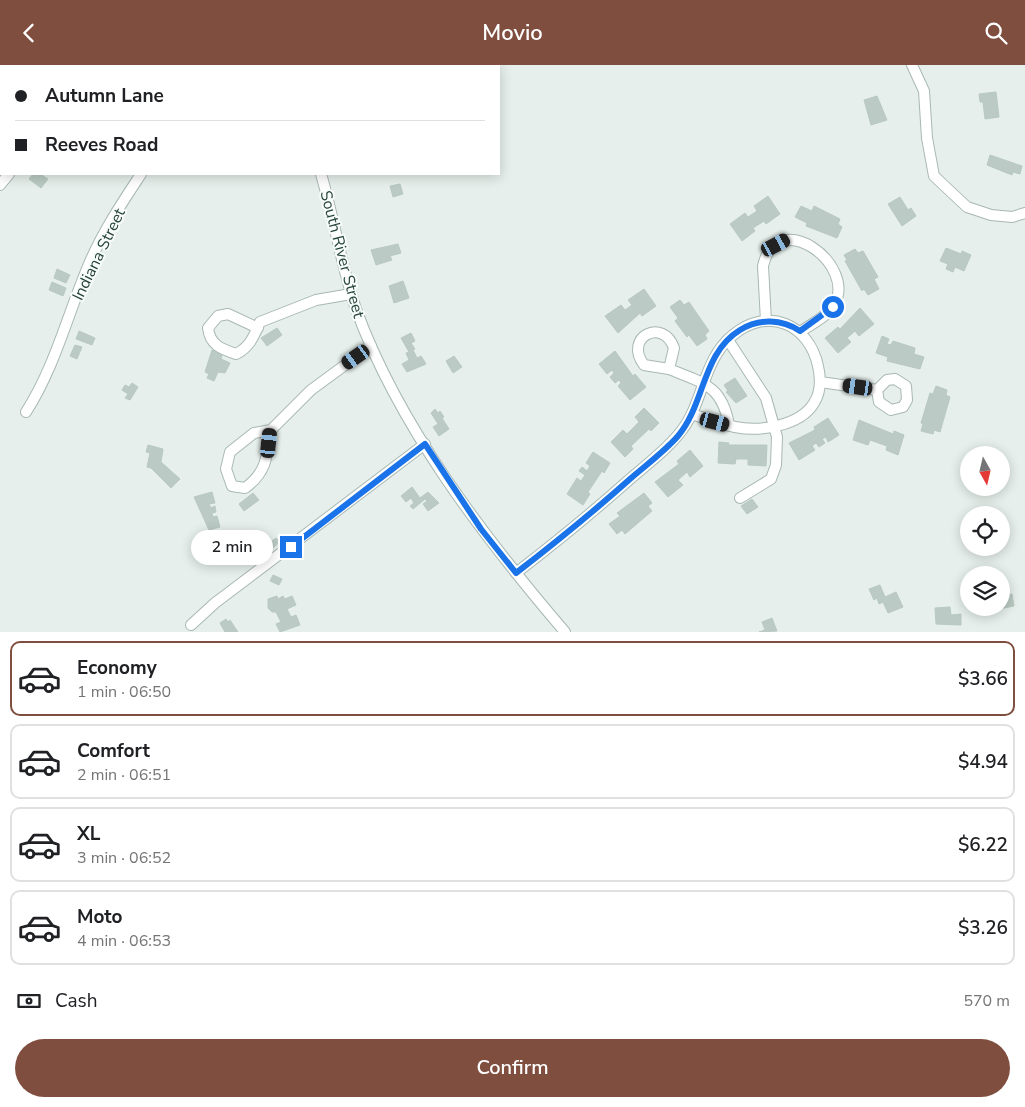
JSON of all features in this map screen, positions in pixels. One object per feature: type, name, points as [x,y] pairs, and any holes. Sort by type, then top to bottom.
[{"type":"street","points":[[912,65],[924,91],[927,138],[934,176],[967,207],[991,215],[1012,217],[1025,213]]},
{"type":"street","points":[[0,185],[8,175]]},
{"type":"street","name":"Indiana Street","points":[[26,412],[40,389],[89,263],[110,221],[140,175]]},
{"type":"street","name":"South River Street","points":[[321,175],[351,293],[372,346],[425,444],[481,529],[565,632]]},
{"type":"street","points":[[766,321],[764,258],[776,245],[785,240],[801,241],[818,250],[826,259],[833,271],[838,293],[833,307],[828,313],[800,331]]},
{"type":"street","points":[[258,328],[228,314],[218,316],[208,328],[214,344],[236,354],[246,349],[258,328],[260,322],[316,300],[351,293]]},
{"type":"street","points":[[516,573],[567,534],[676,438],[692,414],[716,355],[728,340],[749,325],[766,321],[786,324],[800,331],[815,354],[820,382],[819,393],[810,409],[791,421],[749,429],[692,414]]},
{"type":"street","points":[[728,340],[766,398],[775,425],[777,454],[774,474],[766,483],[740,498]]},
{"type":"street","points":[[270,430],[265,464],[258,479],[245,488],[232,486],[226,469],[230,452],[254,433],[270,430],[311,390],[372,346]]},
{"type":"street","points":[[669,369],[703,383],[722,399],[729,425]]},
{"type":"street","points":[[820,382],[878,390]]},
{"type":"street","points":[[191,625],[215,603],[425,444]]},
{"type":"building","points":[[996,92],[999,117],[985,119],[983,102],[980,102],[979,94]]},
{"type":"building","points":[[877,96],[887,120],[871,125],[864,100]]},
{"type":"building","points":[[990,155],[1022,166],[1020,174],[1013,172],[1012,175],[987,165]]},
{"type":"building","points":[[32,175],[42,175],[48,179],[41,188],[29,179]]},
{"type":"building","points":[[400,184],[403,194],[393,197],[390,186]]},
{"type":"building","points":[[768,196],[780,214],[766,224],[764,221],[753,228],[755,231],[742,241],[730,224],[745,213],[748,217],[757,211],[754,206]]},
{"type":"building","points":[[900,197],[908,210],[911,208],[916,216],[902,226],[888,204]]},
{"type":"building","points":[[801,206],[812,211],[814,206],[840,219],[838,224],[842,227],[837,238],[806,226],[807,223],[795,217]]},
{"type":"building","points":[[398,244],[401,253],[390,256],[392,260],[376,265],[371,250]]},
{"type":"building","points":[[946,248],[961,254],[962,251],[971,255],[964,271],[955,267],[953,272],[946,269],[948,264],[940,261]]},
{"type":"building","points":[[855,249],[858,253],[863,251],[878,277],[874,279],[879,289],[868,295],[864,289],[862,291],[845,261],[847,260],[844,255]]},
{"type":"building","points":[[57,269],[70,275],[66,283],[54,278]]},
{"type":"building","points":[[403,281],[409,298],[394,303],[389,286]]},
{"type":"building","points":[[52,282],[66,288],[63,296],[49,290]]},
{"type":"building","points":[[644,289],[656,306],[642,316],[640,313],[618,333],[605,316],[621,305],[625,310],[632,305],[628,300]]},
{"type":"building","points":[[680,300],[684,305],[689,302],[709,331],[705,335],[707,339],[697,346],[689,335],[687,337],[675,321],[678,318],[670,307]]},
{"type":"building","points":[[860,308],[874,324],[859,336],[855,331],[847,338],[851,342],[838,353],[825,338],[838,327],[840,329]]},
{"type":"building","points":[[277,328],[282,335],[267,346],[261,338]]},
{"type":"building","points":[[79,331],[95,338],[92,345],[76,339]]},
{"type":"building","points":[[411,333],[415,341],[411,343],[415,349],[413,350],[417,358],[421,356],[426,364],[407,372],[402,364],[409,360],[406,353],[409,352],[401,338]]},
{"type":"building","points":[[882,336],[889,339],[887,344],[891,345],[893,341],[915,348],[914,354],[924,357],[920,369],[887,361],[888,357],[876,353]]},
{"type":"building","points":[[75,345],[82,347],[77,359],[70,356]]},
{"type":"building","points":[[212,350],[222,355],[221,359],[230,363],[225,373],[218,372],[214,381],[207,378],[209,374],[205,372]]},
{"type":"building","points":[[615,351],[633,376],[635,374],[646,387],[630,400],[618,386],[621,383],[619,380],[615,383],[610,377],[614,373],[612,370],[607,374],[599,364]]},
{"type":"building","points":[[454,356],[462,367],[453,373],[446,361]]},
{"type":"building","points":[[735,378],[747,396],[736,403],[726,392],[728,391],[724,385]]},
{"type":"building","points":[[132,383],[138,387],[130,400],[125,398],[128,394],[122,390],[125,385],[129,387]]},
{"type":"building","points":[[936,386],[947,390],[946,395],[950,397],[940,432],[934,430],[933,434],[921,431],[923,424],[921,423],[930,393],[933,394]]},
{"type":"building","points":[[644,408],[659,423],[651,431],[649,429],[631,446],[633,449],[625,457],[611,442],[623,430],[627,434],[639,422],[635,417]]},
{"type":"building","points":[[435,409],[438,413],[440,411],[449,429],[439,436],[433,427],[438,424],[431,413]]},
{"type":"building","points":[[828,418],[839,435],[828,442],[826,437],[822,439],[825,443],[819,447],[816,443],[812,446],[815,450],[799,460],[789,443],[815,430],[814,427]]},
{"type":"building","points":[[859,420],[893,434],[894,431],[904,435],[898,455],[886,450],[887,446],[870,440],[868,445],[853,440]]},
{"type":"building","points":[[719,442],[729,443],[728,445],[767,445],[766,466],[748,465],[748,459],[736,459],[735,464],[718,463]]},
{"type":"building","points":[[148,445],[163,449],[161,462],[180,479],[171,488],[151,468],[147,467],[150,453],[146,452]]},
{"type":"building","points":[[690,450],[703,466],[690,477],[687,472],[678,480],[683,485],[668,497],[655,482],[679,464],[677,461]]},
{"type":"building","points":[[593,452],[610,463],[604,473],[602,471],[588,492],[590,494],[583,505],[567,494],[577,478],[581,481],[585,475],[579,471],[582,467],[587,471],[590,466],[586,463]]},
{"type":"building","points":[[412,487],[420,498],[428,492],[439,503],[428,511],[423,504],[427,501],[425,499],[413,509],[410,506],[414,503],[411,498],[406,502],[401,496]]},
{"type":"building","points":[[212,492],[215,503],[209,504],[211,508],[215,506],[216,512],[212,513],[213,517],[217,516],[220,527],[209,530],[194,497]]},
{"type":"building","points":[[253,493],[259,500],[244,511],[239,504]]},
{"type":"building","points":[[644,493],[652,503],[648,506],[652,511],[625,534],[622,530],[617,534],[609,524],[620,516],[617,513]]},
{"type":"building","points":[[752,499],[758,507],[747,514],[741,506]]},
{"type":"building","points":[[276,538],[280,542],[260,558],[245,554],[245,548],[253,548],[252,546],[264,539],[269,543]]},
{"type":"building","points":[[273,575],[282,579],[279,585],[270,581]]},
{"type":"building","points":[[880,585],[885,597],[896,592],[903,607],[888,613],[883,602],[879,604],[877,598],[874,600],[869,589]]},
{"type":"building","points":[[1010,594],[1012,594],[1014,606],[1010,607]]},
{"type":"building","points":[[277,596],[278,599],[283,596],[285,599],[292,596],[296,605],[287,609],[291,617],[296,615],[300,625],[280,632],[276,624],[281,622],[276,612],[272,612],[268,608],[268,599]]},
{"type":"building","points":[[950,607],[951,615],[960,614],[961,625],[936,624],[935,608]]},
{"type":"building","points":[[772,618],[777,631],[759,632],[765,630],[762,622]]},
{"type":"building","points":[[226,619],[228,622],[230,620],[238,632],[225,632],[220,623]]},
{"type":"route","points":[[291,547],[386,472],[425,444],[481,529],[516,573],[567,534],[676,438],[690,418],[708,369],[716,355],[725,342],[740,329],[766,321],[776,321],[800,331],[828,313],[833,307]]}]
